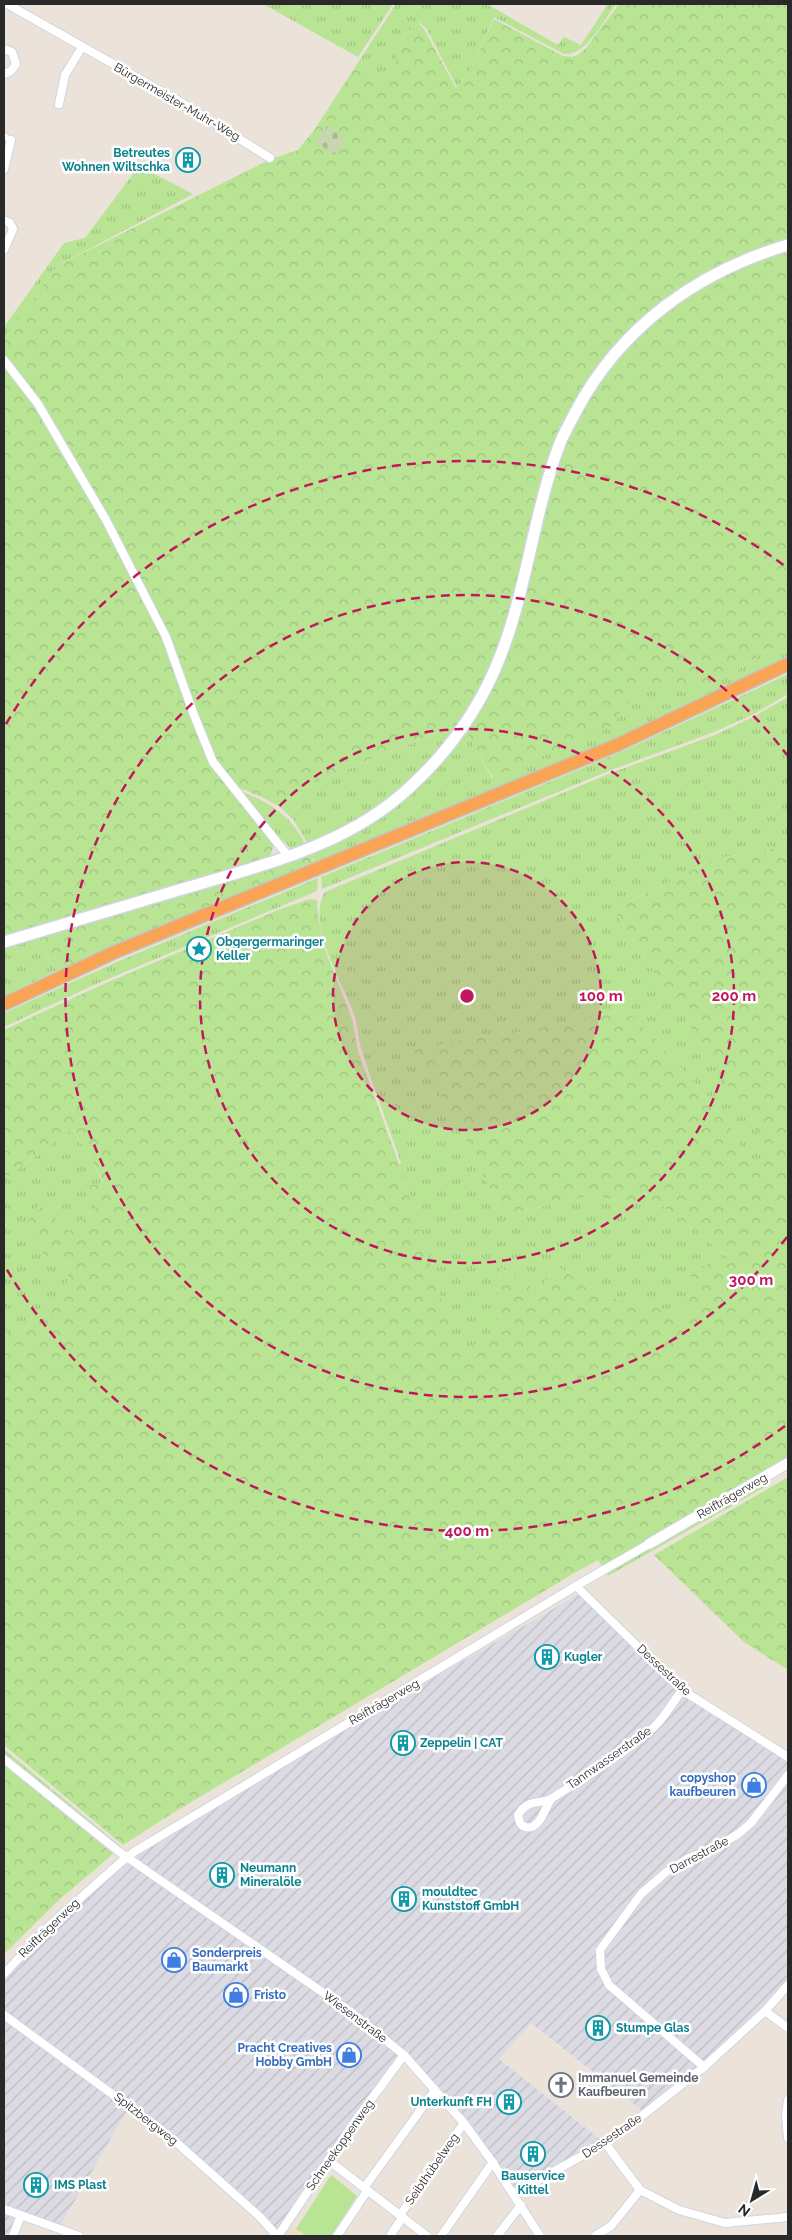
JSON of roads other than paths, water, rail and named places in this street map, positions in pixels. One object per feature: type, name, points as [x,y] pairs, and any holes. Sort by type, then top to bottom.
[{"type":"highway","points":[[4,1004],[115,952],[617,745],[788,664]]},
{"type":"main road","points":[[4,942],[233,875],[288,856],[337,837],[379,813],[409,789],[437,761],[464,726],[491,678],[507,636],[539,510],[560,442],[584,397],[609,360],[668,302],[732,266],[788,245]]},
{"type":"street","name":"Bürgermeister-Muhr-Weg","points":[[6,4],[177,100],[270,158]]},
{"type":"street","points":[[59,104],[65,75],[82,47]]},
{"type":"street","points":[[4,49],[12,52],[16,60],[12,71],[4,74]]},
{"type":"street","points":[[4,169],[8,138]]},
{"type":"street","points":[[4,220],[10,223],[13,229],[4,250]]},
{"type":"street","points":[[4,360],[38,404],[106,520],[166,637],[213,762],[288,856]]},
{"type":"street","name":"Reifträgerweg","points":[[4,1974],[49,1926],[127,1857],[188,1818],[436,1672],[576,1586],[788,1463]]},
{"type":"street","name":"Dessestraße","points":[[576,1586],[682,1690],[788,1757]]},
{"type":"street","name":"Tannwasserstraße","points":[[551,1799],[536,1825],[530,1828],[524,1827],[519,1822],[518,1815],[522,1808],[531,1802],[551,1799],[634,1743],[656,1725],[682,1690]]},
{"type":"street","name":"Wiesenstraße","points":[[4,1759],[118,1851],[351,2012],[404,2054],[464,2123],[515,2193],[540,2236]]},
{"type":"street","name":"Darrestraße","points":[[704,2067],[609,1985],[601,1969],[600,1950],[641,1894],[665,1873],[738,1834],[751,1823],[788,1775]]},
{"type":"street","name":"Dessestraße","points":[[515,2193],[604,2143],[704,2067],[765,2010],[788,1985]]},
{"type":"street","points":[[765,2010],[788,2028]]},
{"type":"street","name":"Spitzbergweg","points":[[4,2015],[168,2136],[260,2217],[277,2236]]},
{"type":"street","name":"Schneekoppenweg","points":[[277,2236],[328,2160],[404,2054]]},
{"type":"street","points":[[337,2236],[366,2189],[435,2090]]},
{"type":"street","points":[[788,2100],[786,2115],[788,2138]]},
{"type":"street","name":"Seibthübelweg","points":[[390,2236],[464,2123]]},
{"type":"street","points":[[604,2143],[640,2190],[679,2210],[725,2223],[788,2217]]},
{"type":"street","name":"Seibthübelweg","points":[[328,2160],[427,2236]]},
{"type":"street","points":[[442,2236],[493,2162]]},
{"type":"street","points":[[596,2236],[611,2226],[640,2190]]},
{"type":"street","points":[[497,2236],[521,2204]]},
{"type":"street","points":[[4,2209],[79,2236]]},
{"type":"street","points":[[13,2236],[21,2215]]},
{"type":"place","name":"Betreutes Wohnen Wiltschka","points":[[188,160]]},
{"type":"place","name":"Obgergermaringer Keller","points":[[199,949]]},
{"type":"place","name":"Kugler","points":[[547,1657]]},
{"type":"place","name":"Zeppelin | CAT","points":[[403,1743]]},
{"type":"place","name":"copyshop kaufbeuren","points":[[754,1785]]},
{"type":"place","name":"Neumann Mineralöle","points":[[222,1875]]},
{"type":"place","name":"mouldtec Kunststoff GmbH","points":[[404,1899]]},
{"type":"place","name":"Sonderpreis Baumarkt","points":[[174,1960]]},
{"type":"place","name":"Fristo","points":[[236,1995]]},
{"type":"place","name":"Stumpe Glas","points":[[598,2028]]},
{"type":"place","name":"Pracht Creatives Hobby GmbH","points":[[349,2055]]},
{"type":"place","name":"Immanuel Gemeinde Kaufbeuren","points":[[561,2085]]},
{"type":"place","name":"Unterkunft FH","points":[[509,2102]]},
{"type":"place","name":"Bauservice Kittel","points":[[533,2154]]},
{"type":"place","name":"IMS Plast","points":[[36,2185]]}]
